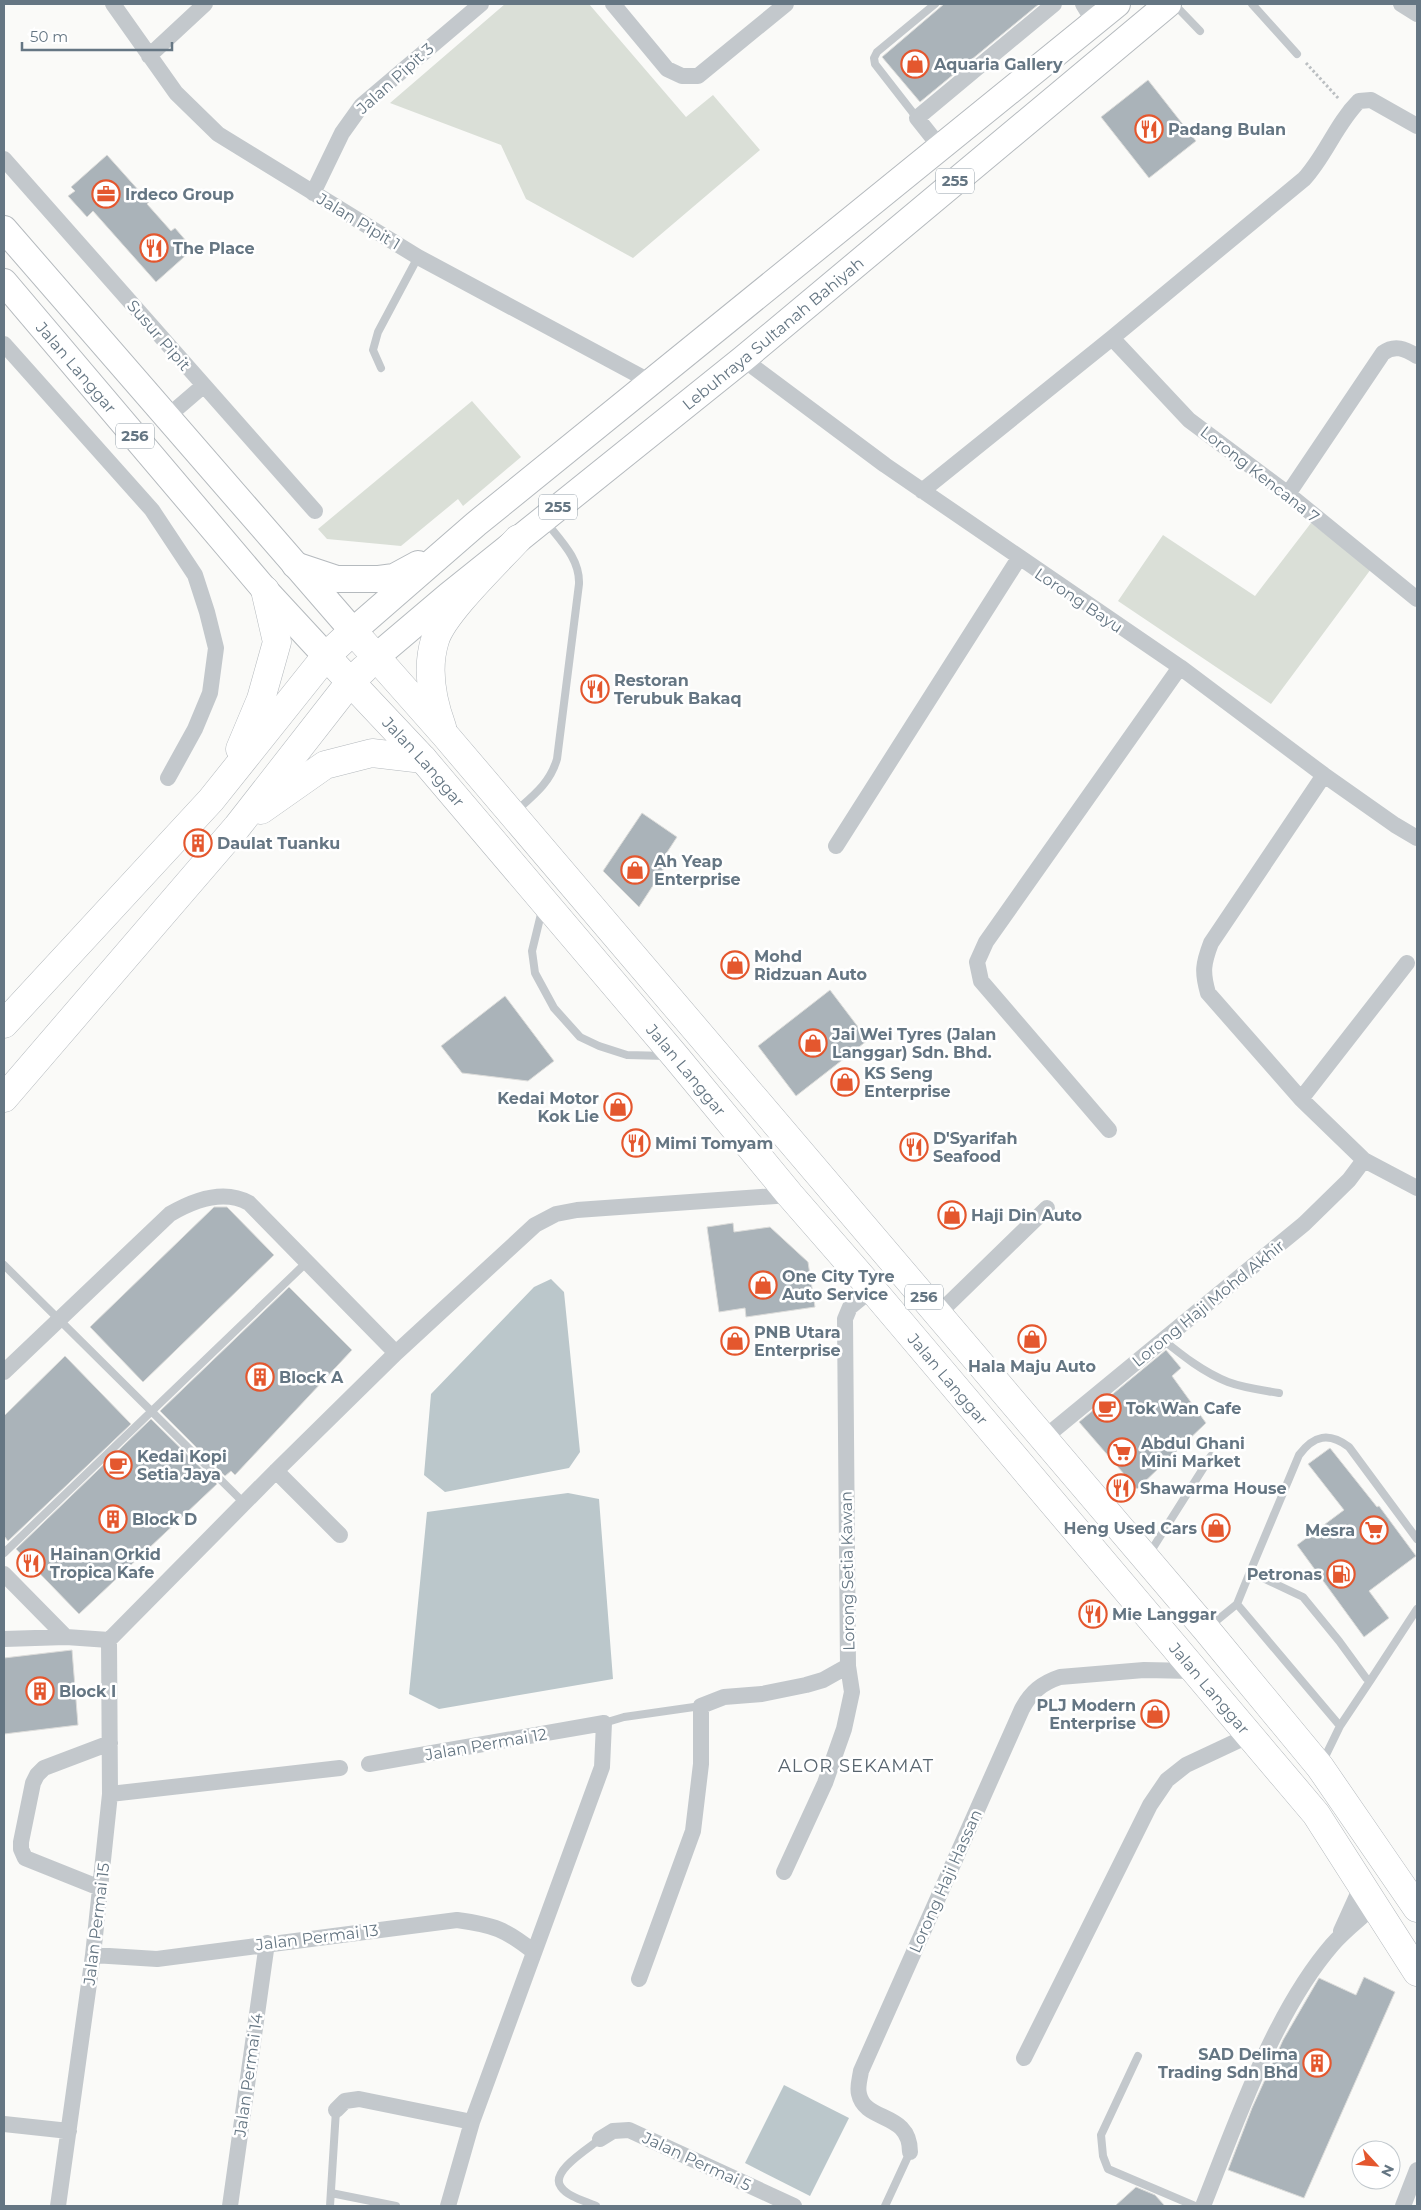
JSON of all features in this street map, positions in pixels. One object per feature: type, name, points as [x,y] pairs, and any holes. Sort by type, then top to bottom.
[{"type":"highway","points":[[445,735],[434,704],[430,672],[435,639],[450,613],[518,539]]},
{"type":"highway","points":[[210,800],[240,749],[258,707],[277,642],[265,590]]},
{"type":"highway","name":"Jalan Langgar","points":[[353,631],[445,735],[1206,1628],[1320,1766],[1417,1908]]},
{"type":"highway","name":"255","points":[[326,656],[353,631]]},
{"type":"highway","points":[[4,1024],[210,800],[326,656]]},
{"type":"highway","name":"Jalan Langgar","points":[[326,656],[423,759],[676,1057],[790,1195],[872,1289],[1316,1814],[1417,1972]]},
{"type":"highway","name":"255","points":[[351,681],[376,657]]},
{"type":"highway","points":[[4,1098],[237,827],[351,681]]},
{"type":"highway","points":[[237,827],[324,765],[372,753],[423,759]]},
{"type":"highway","points":[[1368,1897],[1385,1888],[1390,1868]]},
{"type":"main road","name":"255","points":[[353,631],[476,524],[940,147],[1088,13],[1116,4]]},
{"type":"main road","name":"Lebuhraya Sultanah Bahiyah","points":[[376,657],[518,539],[743,359],[1168,4]]},
{"type":"main road","name":"Jalan Langgar","points":[[4,229],[292,564],[353,631]]},
{"type":"main road","name":"Jalan Langgar","points":[[4,282],[265,590],[326,656]]},
{"type":"main road","points":[[660,374],[708,358],[743,359],[752,323],[767,288]]},
{"type":"main road","points":[[292,564],[337,579],[394,577],[408,571],[476,524]]},
{"type":"street","name":"Jalan Pipit 1","points":[[113,4],[176,93],[218,134],[418,257],[660,374]]},
{"type":"street","points":[[149,56],[205,4]]},
{"type":"street","name":"Jalan Pipit 3","points":[[313,193],[342,133],[362,105],[481,4]]},
{"type":"street","points":[[613,4],[668,69],[682,76],[698,76],[786,4]]},
{"type":"street","points":[[940,147],[917,118],[1054,4]]},
{"type":"street","points":[[1401,4],[1417,14]]},
{"type":"street","points":[[922,491],[1112,338],[1304,179],[1316,166],[1350,110],[1359,101],[1371,100],[1417,126]]},
{"type":"street","name":"Susur Pipit","points":[[4,159],[315,511]]},
{"type":"street","name":"Lorong Kencana 7","points":[[1112,338],[1189,420],[1288,494],[1417,599]]},
{"type":"street","points":[[4,344],[152,510],[195,575],[216,648],[210,693],[195,729],[168,778]]},
{"type":"street","points":[[1288,494],[1383,353],[1390,348],[1398,348],[1417,356]]},
{"type":"street","name":"Lorong Bayu","points":[[743,359],[922,491],[1180,667],[1324,775],[1395,825],[1417,838]]},
{"type":"street","points":[[167,417],[203,386]]},
{"type":"street","points":[[836,846],[1018,558]]},
{"type":"street","points":[[1109,1130],[981,980],[977,962],[986,942],[1180,667]]},
{"type":"street","points":[[1324,775],[1211,943],[1204,963],[1204,978],[1208,993],[1301,1099],[1364,1160],[1417,1188]]},
{"type":"street","points":[[1301,1099],[1407,963]]},
{"type":"street","name":"Lorong Haji Mohd Akhir","points":[[1044,1438],[1304,1224],[1349,1180],[1364,1160]]},
{"type":"street","points":[[4,1639],[66,1637],[109,1640],[276,1471],[396,1354],[535,1225],[556,1214],[577,1210],[790,1195]]},
{"type":"street","points":[[4,1372],[170,1214],[202,1199],[212,1197],[239,1198],[249,1203],[396,1354]]},
{"type":"street","points":[[938,1314],[1047,1208]]},
{"type":"street","name":"Lorong Setia Kawan","points":[[701,1706],[724,1697],[762,1694],[806,1685],[823,1680],[848,1666],[845,1319],[850,1307],[872,1289]]},
{"type":"street","points":[[276,1471],[340,1535]]},
{"type":"street","points":[[4,1574],[66,1637]]},
{"type":"street","name":"Jalan Permai 15","points":[[58,2206],[93,1955],[110,1794],[109,1640]]},
{"type":"street","points":[[784,1872],[825,1783],[844,1730],[852,1692],[848,1666]]},
{"type":"street","name":"Lorong Haji Hassan","points":[[910,2152],[908,2135],[903,2128],[868,2108],[862,2102],[858,2084],[861,2071],[1022,1708],[1035,1690],[1047,1681],[1060,1676],[1144,1670],[1194,1671]]},
{"type":"street","points":[[639,1979],[693,1831],[701,1764],[701,1706]]},
{"type":"street","points":[[448,2206],[472,2122],[602,1767],[604,1723]]},
{"type":"street","name":"Jalan Permai 12","points":[[369,1764],[604,1723]]},
{"type":"street","points":[[1024,2058],[1154,1799],[1168,1780],[1186,1765],[1250,1735]]},
{"type":"street","points":[[100,1888],[25,1858],[21,1849],[21,1842],[33,1783],[37,1775],[44,1768],[110,1744]]},
{"type":"street","points":[[110,1794],[340,1768]]},
{"type":"street","points":[[1203,2206],[1252,2087],[1282,2023],[1305,1982],[1368,1897]]},
{"type":"street","points":[[1336,1940],[1368,1897]]},
{"type":"street","name":"Jalan Permai 13","points":[[93,1955],[157,1959],[267,1943],[457,1920],[497,1928],[511,1934],[534,1952]]},
{"type":"street","name":"Jalan Permai 14","points":[[230,2206],[267,1943]]},
{"type":"street","points":[[336,2110],[345,2101],[359,2099],[472,2122]]},
{"type":"street","points":[[4,2124],[68,2131]]},
{"type":"street","name":"Jalan Permai 5","points":[[600,2139],[613,2131],[629,2130],[794,2206]]},
{"type":"street","points":[[1403,2206],[1417,2170]]},
{"type":"lane","points":[[917,118],[876,64],[874,58],[877,52],[935,4]]},
{"type":"lane","points":[[1174,4],[1200,31]]},
{"type":"lane","points":[[1252,4],[1297,54]]},
{"type":"lane","points":[[381,368],[373,350],[378,332],[418,257]]},
{"type":"lane","points":[[512,814],[543,787],[554,768],[558,750],[579,584],[578,568],[575,560],[543,519]]},
{"type":"lane","points":[[544,902],[532,951],[535,973],[554,1008],[580,1037],[599,1046],[627,1056],[676,1057]]},
{"type":"lane","points":[[4,1553],[150,1410],[307,1262]]},
{"type":"lane","points":[[4,1265],[57,1320],[244,1503]]},
{"type":"lane","points":[[1162,1339],[1199,1367],[1215,1376],[1231,1383],[1278,1393]]},
{"type":"lane","points":[[1206,1628],[1237,1604],[1299,1455],[1311,1442],[1319,1438],[1337,1438],[1349,1447],[1417,1539]]},
{"type":"lane","points":[[1146,1558],[1211,1456]]},
{"type":"lane","points":[[1250,1572],[1303,1598],[1370,1681]]},
{"type":"lane","points":[[1237,1604],[1340,1726]]},
{"type":"lane","points":[[1320,1766],[1340,1726],[1417,1609]]},
{"type":"lane","points":[[604,1723],[624,1717],[701,1706]]},
{"type":"lane","points":[[1138,2056],[1101,2135],[1103,2156],[1108,2169],[1194,2206]]},
{"type":"lane","points":[[330,2206],[336,2110]]},
{"type":"lane","points":[[596,2206],[570,2195],[561,2187],[558,2181],[559,2174],[564,2168],[600,2139]]},
{"type":"lane","name":"Lorong Haji Hassan","points":[[885,2206],[910,2152]]},
{"type":"lane","points":[[331,2193],[396,2206]]},
{"type":"path","points":[[1297,54],[1350,110]]},
{"type":"shaded area","points":[[505,4],[589,4],[686,117],[713,95],[760,150],[633,258],[526,199],[501,145],[390,103]]},
{"type":"shaded area","points":[[472,401],[521,457],[463,506],[458,499],[401,546],[327,539],[318,529]]},
{"type":"shaded area","points":[[1311,523],[1371,569],[1271,704],[1118,601],[1163,535],[1255,596]]},
{"type":"shaded area","points":[[551,1279],[564,1292],[580,1452],[569,1468],[445,1492],[424,1475],[431,1394],[534,1287]]},
{"type":"shaded area","points":[[568,1493],[599,1499],[613,1679],[439,1709],[409,1694],[427,1512]]},
{"type":"shaded area","points":[[784,2085],[849,2118],[810,2196],[745,2163]]},
{"type":"building","points":[[944,4],[1039,4],[920,102],[882,57]]},
{"type":"building","name":"Padang Bulan","points":[[1148,80],[1196,141],[1149,178],[1101,117]]},
{"type":"building","points":[[107,155],[149,202],[147,204],[171,231],[175,228],[193,249],[156,282],[93,211],[87,217],[68,196],[75,191],[71,187]]},
{"type":"building","points":[[642,813],[677,837],[664,857],[669,861],[639,907],[603,871]]},
{"type":"building","name":"Jai Wei Tyres (Jalan Langgar) Sdn. Bhd.","points":[[830,990],[868,1040],[796,1096],[758,1046]]},
{"type":"building","points":[[505,996],[554,1061],[528,1081],[462,1073],[441,1046]]},
{"type":"building","points":[[214,1207],[227,1207],[274,1255],[143,1382],[90,1327]]},
{"type":"building","name":"One City Tyre Auto Service","points":[[733,1223],[734,1232],[770,1227],[808,1262],[815,1307],[746,1317],[745,1308],[719,1312],[707,1227]]},
{"type":"building","name":"Block A","points":[[289,1287],[352,1350],[235,1475],[231,1471],[225,1476],[160,1411]]},
{"type":"building","points":[[1166,1350],[1181,1368],[1172,1376],[1206,1423],[1137,1489],[1079,1422]]},
{"type":"building","points":[[65,1356],[131,1424],[8,1541],[4,1536],[4,1416]]},
{"type":"building","name":"Block D","points":[[151,1419],[217,1484],[79,1614],[16,1549]]},
{"type":"building","points":[[1330,1448],[1377,1507],[1379,1506],[1416,1556],[1369,1591],[1389,1618],[1364,1637],[1297,1545],[1344,1510],[1308,1464]]},
{"type":"building","name":"Block I","points":[[72,1650],[78,1725],[4,1734],[4,1658]]},
{"type":"building","name":"SAD Delima Trading Sdn Bhd","points":[[1364,1977],[1395,1992],[1304,2198],[1228,2170],[1252,2108],[1283,2040],[1319,1978],[1356,1995]]},
{"type":"building","points":[[1136,2187],[1155,2195],[1165,2206],[1115,2206]]},
{"type":"place","name":"Aquaria Gallery","points":[[915,64]]},
{"type":"place","name":"Padang Bulan","points":[[1149,129]]},
{"type":"place","name":"Irdeco Group","points":[[106,194]]},
{"type":"place","name":"The Place","points":[[154,248]]},
{"type":"place","name":"Restoran Terubuk Bakaq","points":[[595,689]]},
{"type":"place","name":"Daulat Tuanku","points":[[198,843]]},
{"type":"place","name":"Ah Yeap Enterprise","points":[[635,870]]},
{"type":"place","name":"Mohd Ridzuan Auto","points":[[735,965]]},
{"type":"place","name":"Jai Wei Tyres (Jalan Langgar) Sdn. Bhd.","points":[[813,1043]]},
{"type":"place","name":"KS Seng Enterprise","points":[[845,1082]]},
{"type":"place","name":"Kedai Motor Kok Lie","points":[[618,1107]]},
{"type":"place","name":"Mimi Tomyam","points":[[636,1143]]},
{"type":"place","name":"D'Syarifah Seafood","points":[[914,1147]]},
{"type":"place","name":"Haji Din Auto","points":[[952,1215]]},
{"type":"place","name":"One City Tyre Auto Service","points":[[763,1285]]},
{"type":"place","name":"Hala Maju Auto","points":[[1032,1339]]},
{"type":"place","name":"PNB Utara Enterprise","points":[[735,1341]]},
{"type":"place","name":"Block A","points":[[260,1377]]},
{"type":"place","name":"Tok Wan Cafe","points":[[1107,1408]]},
{"type":"place","name":"Abdul Ghani Mini Market","points":[[1122,1452]]},
{"type":"place","name":"Kedai Kopi Setia Jaya","points":[[118,1465]]},
{"type":"place","name":"Shawarma House","points":[[1121,1488]]},
{"type":"place","name":"Block D","points":[[113,1519]]},
{"type":"place","name":"Heng Used Cars","points":[[1216,1528]]},
{"type":"place","name":"Mesra","points":[[1374,1530]]},
{"type":"place","name":"Hainan Orkid Tropica Kafe","points":[[31,1563]]},
{"type":"place","name":"Petronas","points":[[1341,1574]]},
{"type":"place","name":"Mie Langgar","points":[[1093,1614]]},
{"type":"place","name":"Block I","points":[[40,1691]]},
{"type":"place","name":"PLJ Modern Enterprise","points":[[1155,1714]]},
{"type":"place","name":"SAD Delima Trading Sdn Bhd","points":[[1317,2063]]},
{"type":"district","name":"ALOR SEKAMAT","points":[[856,1766]]}]
